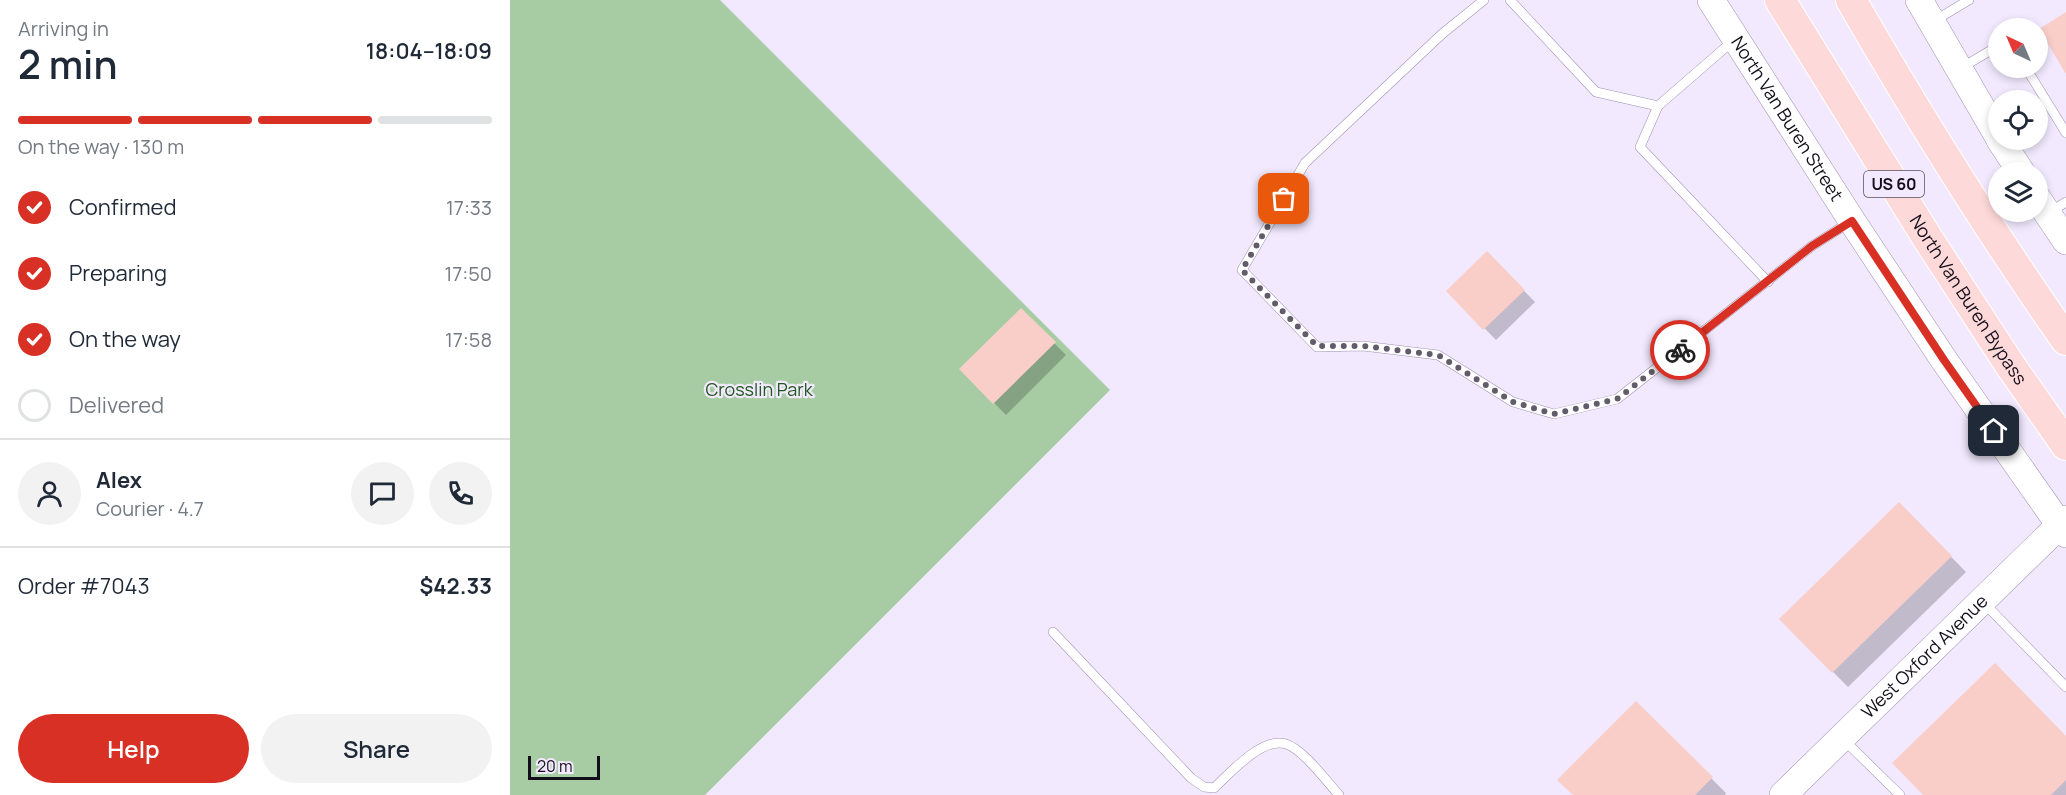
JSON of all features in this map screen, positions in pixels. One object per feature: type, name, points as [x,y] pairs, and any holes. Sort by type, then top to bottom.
[{"type":"main road","name":"North Van Buren Bypass","points":[[1780,0],[1928,240],[2010,366],[2066,445]]},
{"type":"main road","name":"US 60","points":[[1851,0],[1885,59],[2010,259],[2066,340]]},
{"type":"street","name":"North Van Buren Street","points":[[1711,0],[1944,360],[2064,526]]},
{"type":"street","points":[[1925,11],[1988,119]]},
{"type":"street","points":[[2050,205],[2066,241]]},
{"type":"street","name":"West Oxford Avenue","points":[[1783,795],[1982,601],[2064,526]]},
{"type":"lane","points":[[1484,0],[1442,34],[1305,163],[1242,270],[1317,346],[1363,346],[1438,355],[1513,402],[1554,414],[1617,399],[1812,246],[1852,221]]},
{"type":"lane","points":[[1510,0],[1596,92],[1658,106]]},
{"type":"lane","points":[[1925,11],[1970,0]]},
{"type":"lane","points":[[1737,37],[1658,106],[1640,147],[1768,282]]},
{"type":"lane","points":[[1959,69],[1988,52]]},
{"type":"lane","points":[[2032,78],[2066,133]]},
{"type":"lane","points":[[1982,601],[2066,687]]},
{"type":"lane","points":[[1053,632],[1191,778],[1210,791],[1247,756],[1276,742],[1288,744],[1300,752],[1339,795]]},
{"type":"lane","points":[[1842,738],[1900,795]]},
{"type":"green space","name":"Crosslin Park","points":[[510,0],[720,0],[1110,390],[705,795],[510,795]]},
{"type":"building","points":[[2066,12],[2066,74],[2048,44],[2048,23]]},
{"type":"building","points":[[1487,251],[1525,290],[1483,330],[1446,291]]},
{"type":"building","points":[[1021,308],[1056,342],[993,404],[959,369]]},
{"type":"building","points":[[1899,502],[1952,556],[1832,673],[1779,619]]},
{"type":"building","points":[[1995,663],[2066,736],[2066,780],[2051,795],[1923,795],[1892,763]]},
{"type":"building","points":[[1636,701],[1713,777],[1695,795],[1573,795],[1557,780]]},
{"type":"way so far","points":[[1284,199],[1242,270],[1317,346],[1363,346],[1438,355],[1513,402],[1554,414],[1617,399],[1680,350]]},
{"type":"route","points":[[1680,350],[1812,246],[1852,221],[1994,431]]}]
